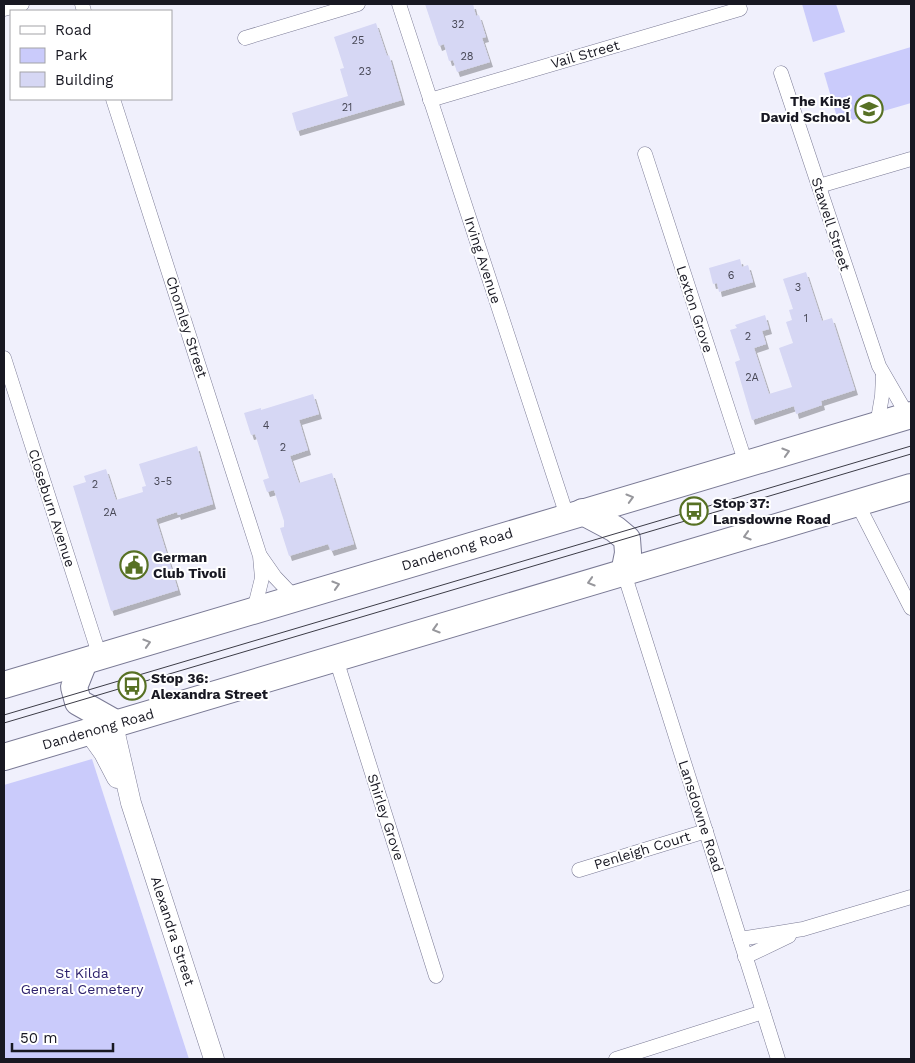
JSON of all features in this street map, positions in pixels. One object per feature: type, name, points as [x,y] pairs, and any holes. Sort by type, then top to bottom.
[{"type":"highway","name":"Dandenong Road","points":[[4,685],[910,415]]},
{"type":"highway","name":"Dandenong Road","points":[[4,757],[911,487]]},
{"type":"highway","points":[[575,514],[615,529],[627,539],[628,553],[624,573]]},
{"type":"highway","points":[[92,660],[74,687],[78,702],[106,727]]},
{"type":"street","points":[[4,9],[22,4]]},
{"type":"street","points":[[245,38],[358,4]]},
{"type":"street","name":"Irving Avenue","points":[[399,4],[430,100],[575,514]]},
{"type":"street","name":"Vail Street","points":[[430,100],[740,9]]},
{"type":"street","name":"Stawell Street","points":[[781,73],[883,375],[910,415]]},
{"type":"street","name":"Chomley Street","points":[[113,100],[260,556],[262,578],[254,610]]},
{"type":"street","name":"Lexton Grove","points":[[645,154],[746,464]]},
{"type":"street","points":[[819,186],[911,159]]},
{"type":"street","name":"Closeburn Avenue","points":[[4,358],[92,660]]},
{"type":"street","name":"Stawell Street","points":[[877,425],[882,396],[883,375]]},
{"type":"street","points":[[857,503],[911,608]]},
{"type":"street","name":"Chomley Street","points":[[260,556],[275,577],[295,598]]},
{"type":"street","name":"Lansdowne Road","points":[[624,573],[778,1059]]},
{"type":"street","name":"Shirley Grove","points":[[336,659],[436,976]]},
{"type":"street","name":"Alexandra Street","points":[[106,727],[214,1059]]},
{"type":"street","name":"Penleigh Court","points":[[579,870],[706,831]]},
{"type":"street","points":[[740,939],[803,929],[911,897]]},
{"type":"street","points":[[745,957],[803,929]]},
{"type":"street","points":[[616,1059],[763,1012]]},
{"type":"green space","points":[[802,4],[836,4],[845,32],[813,42]]},
{"type":"green space","points":[[911,47],[911,103],[839,124],[824,73]]},
{"type":"green space","name":"St Kilda General Cemetery","points":[[92,759],[189,1059],[4,1059],[4,785]]},
{"type":"building","points":[[425,4],[473,4],[476,16],[479,15],[486,37],[482,38],[490,62],[457,72],[453,60],[449,61],[444,44],[439,46]]},
{"type":"building","points":[[376,23],[387,56],[389,55],[402,100],[297,131],[292,113],[348,96],[340,69],[344,68],[334,37]]},
{"type":"building","points":[[740,259],[742,267],[748,265],[753,282],[719,292],[717,283],[713,284],[709,268]]},
{"type":"building","points":[[806,272],[822,321],[832,318],[855,390],[821,401],[822,405],[796,414],[794,406],[752,420],[735,362],[740,360],[730,330],[737,328],[735,325],[765,315],[769,329],[762,331],[766,344],[754,348],[769,394],[792,387],[779,348],[793,343],[786,322],[792,320],[789,310],[793,309],[783,279]]},
{"type":"building","points":[[313,394],[319,414],[299,420],[308,450],[290,456],[299,483],[332,473],[354,544],[331,551],[328,544],[289,556],[280,528],[284,527],[284,521],[274,490],[267,492],[263,480],[269,478],[255,434],[251,435],[244,413],[261,408],[261,410]]},
{"type":"building","points":[[197,446],[213,504],[178,515],[177,512],[156,519],[178,590],[111,611],[73,486],[86,482],[84,476],[106,469],[116,500],[143,492],[142,487],[146,486],[139,464]]},
{"type":"tram line","points":[[4,715],[911,446]]},
{"type":"tram line","points":[[4,723],[911,454]]},
{"type":"place","name":"The King David School","points":[[869,109]]},
{"type":"place","name":"Stop 37: Lansdowne Road","points":[[694,511]]},
{"type":"place","name":"German Club Tivoli","points":[[134,565]]},
{"type":"place","name":"Stop 36: Alexandra Street","points":[[132,686]]}]
